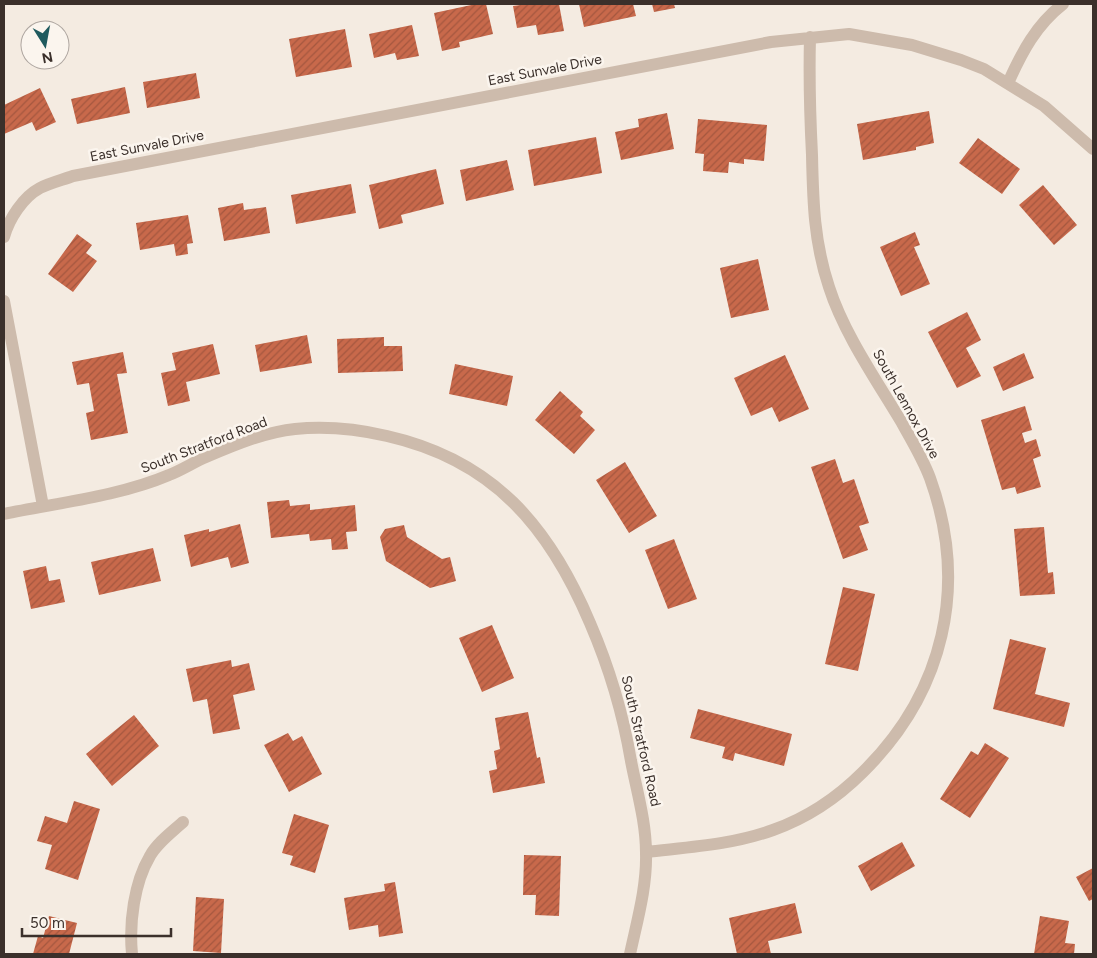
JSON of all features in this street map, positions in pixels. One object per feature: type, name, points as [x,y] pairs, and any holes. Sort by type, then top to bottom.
[{"type":"street","points":[[1008,83],[1024,48],[1049,15],[1063,4]]},
{"type":"street","name":"East Sunvale Drive","points":[[4,238],[6,228],[20,205],[38,189],[73,176],[761,43],[810,37],[848,34],[912,45],[984,69],[1044,106],[1093,150]]},
{"type":"street","name":"South Lennox Drive","points":[[646,852],[723,843],[774,830],[814,811],[841,791],[881,754],[908,718],[928,680],[941,640],[947,598],[947,552],[941,514],[929,477],[917,450],[848,332],[829,290],[818,248],[814,212],[809,86],[810,37]]},
{"type":"street","points":[[4,301],[43,506]]},
{"type":"street","name":"South Stratford Road","points":[[4,514],[131,488],[170,475],[205,457],[261,436],[294,429],[332,428],[367,431],[408,441],[449,457],[488,480],[526,515],[555,552],[578,594],[602,651],[620,708],[644,822],[646,852],[645,880],[630,954]]},
{"type":"street","points":[[132,954],[134,901],[138,882],[151,854],[183,822]]},
{"type":"building","points":[[476,4],[486,4],[493,34],[459,42],[460,47],[442,51],[434,13]]},
{"type":"building","points":[[559,4],[564,31],[538,35],[536,25],[517,28],[513,6]]},
{"type":"building","points":[[579,4],[633,4],[636,16],[584,27]]},
{"type":"building","points":[[652,4],[674,4],[675,8],[654,12]]},
{"type":"building","points":[[412,25],[419,56],[397,60],[395,53],[374,58],[369,34]]},
{"type":"building","points":[[345,29],[352,67],[296,77],[289,39]]},
{"type":"building","points":[[196,73],[200,98],[147,108],[143,82]]},
{"type":"building","points":[[125,87],[130,113],[77,124],[71,99]]},
{"type":"building","points":[[40,88],[56,122],[36,131],[32,122],[4,134],[4,105]]},
{"type":"building","points":[[929,111],[934,143],[916,147],[916,150],[863,160],[857,124]]},
{"type":"building","points":[[667,113],[674,149],[621,160],[615,132],[639,127],[638,119]]},
{"type":"building","points":[[698,119],[767,125],[764,161],[744,159],[744,164],[729,162],[728,173],[703,171],[704,154],[695,153]]},
{"type":"building","points":[[596,137],[602,173],[534,186],[528,150]]},
{"type":"building","points":[[978,138],[1020,169],[1002,194],[959,163]]},
{"type":"building","points":[[507,160],[514,190],[466,201],[460,170]]},
{"type":"building","points":[[436,169],[444,204],[401,215],[403,223],[379,229],[369,185]]},
{"type":"building","points":[[351,184],[356,213],[296,224],[291,195]]},
{"type":"building","points":[[1043,185],[1077,225],[1054,245],[1019,205]]},
{"type":"building","points":[[243,203],[244,210],[266,207],[270,233],[224,241],[218,208]]},
{"type":"building","points":[[188,215],[193,243],[187,244],[188,254],[176,256],[174,244],[140,250],[136,223]]},
{"type":"building","points":[[915,232],[920,245],[914,247],[930,284],[901,296],[880,247]]},
{"type":"building","points":[[77,234],[92,245],[86,253],[97,261],[73,292],[48,274]]},
{"type":"building","points":[[758,259],[769,310],[731,318],[720,268]]},
{"type":"building","points":[[967,312],[981,340],[966,348],[981,376],[957,388],[928,332]]},
{"type":"building","points":[[307,335],[312,363],[260,372],[255,345]]},
{"type":"building","points":[[384,337],[384,346],[402,346],[403,371],[338,373],[337,339]]},
{"type":"building","points":[[213,344],[220,374],[186,382],[190,401],[168,406],[161,373],[176,370],[172,353]]},
{"type":"building","points":[[123,352],[127,373],[117,374],[128,433],[91,440],[86,413],[94,411],[89,383],[77,385],[72,362]]},
{"type":"building","points":[[1024,353],[1034,378],[1003,391],[993,367]]},
{"type":"building","points":[[785,355],[809,409],[779,422],[772,407],[751,416],[734,378]]},
{"type":"building","points":[[455,364],[513,376],[507,406],[449,394]]},
{"type":"building","points":[[560,391],[583,412],[580,416],[595,430],[574,454],[535,420]]},
{"type":"building","points":[[1025,406],[1032,430],[1022,433],[1025,443],[1036,439],[1041,456],[1033,459],[1041,487],[1017,494],[1015,487],[1002,490],[981,420]]},
{"type":"building","points":[[835,459],[843,483],[854,479],[869,523],[859,526],[868,550],[843,559],[811,467]]},
{"type":"building","points":[[625,462],[657,516],[629,533],[596,480]]},
{"type":"building","points":[[289,500],[290,506],[310,504],[310,510],[355,505],[357,531],[346,532],[348,549],[332,550],[331,539],[310,541],[309,534],[271,538],[267,502]]},
{"type":"building","points":[[240,524],[249,563],[231,568],[228,557],[191,567],[184,535],[209,529],[209,532]]},
{"type":"building","points":[[404,525],[407,537],[442,559],[450,557],[456,581],[430,588],[386,561],[380,537],[385,529]]},
{"type":"building","points":[[1044,527],[1048,573],[1053,572],[1055,594],[1020,596],[1014,529]]},
{"type":"building","points":[[674,539],[697,599],[668,609],[645,550]]},
{"type":"building","points":[[153,548],[161,581],[99,595],[91,562]]},
{"type":"building","points":[[46,566],[49,581],[60,579],[65,602],[31,609],[23,571]]},
{"type":"building","points":[[843,587],[875,594],[858,671],[825,664]]},
{"type":"building","points":[[492,625],[514,678],[482,692],[459,638]]},
{"type":"building","points":[[1010,639],[1046,648],[1035,694],[1070,703],[1064,727],[993,709]]},
{"type":"building","points":[[231,660],[232,667],[249,663],[255,690],[233,695],[240,729],[213,734],[207,699],[193,702],[186,669]]},
{"type":"building","points":[[698,709],[792,734],[784,766],[735,753],[733,761],[722,758],[725,747],[690,738]]},
{"type":"building","points":[[528,712],[537,758],[540,757],[545,783],[493,793],[489,771],[497,769],[494,751],[500,749],[495,718]]},
{"type":"building","points":[[134,715],[159,746],[112,786],[86,754]]},
{"type":"building","points":[[288,733],[293,741],[302,736],[322,774],[289,792],[264,745]]},
{"type":"building","points":[[985,743],[1009,758],[970,818],[940,799],[971,751],[978,755]]},
{"type":"building","points":[[74,801],[100,809],[78,880],[45,869],[52,845],[37,841],[45,816],[67,823]]},
{"type":"building","points":[[294,814],[329,825],[315,873],[290,865],[293,856],[282,853]]},
{"type":"building","points":[[902,842],[915,866],[871,891],[858,866]]},
{"type":"building","points":[[524,855],[561,856],[559,916],[535,915],[536,895],[523,895]]},
{"type":"building","points":[[1093,868],[1093,899],[1089,901],[1076,877]]},
{"type":"building","points":[[395,882],[403,933],[379,937],[378,925],[349,930],[344,898],[385,891],[384,884]]},
{"type":"building","points":[[196,897],[224,899],[221,953],[193,951]]},
{"type":"building","points":[[795,903],[802,933],[768,941],[771,954],[737,954],[729,918]]},
{"type":"building","points":[[49,916],[77,923],[69,954],[33,954],[38,936],[43,938]]},
{"type":"building","points":[[1040,916],[1069,921],[1065,943],[1075,944],[1074,954],[1034,954]]}]
